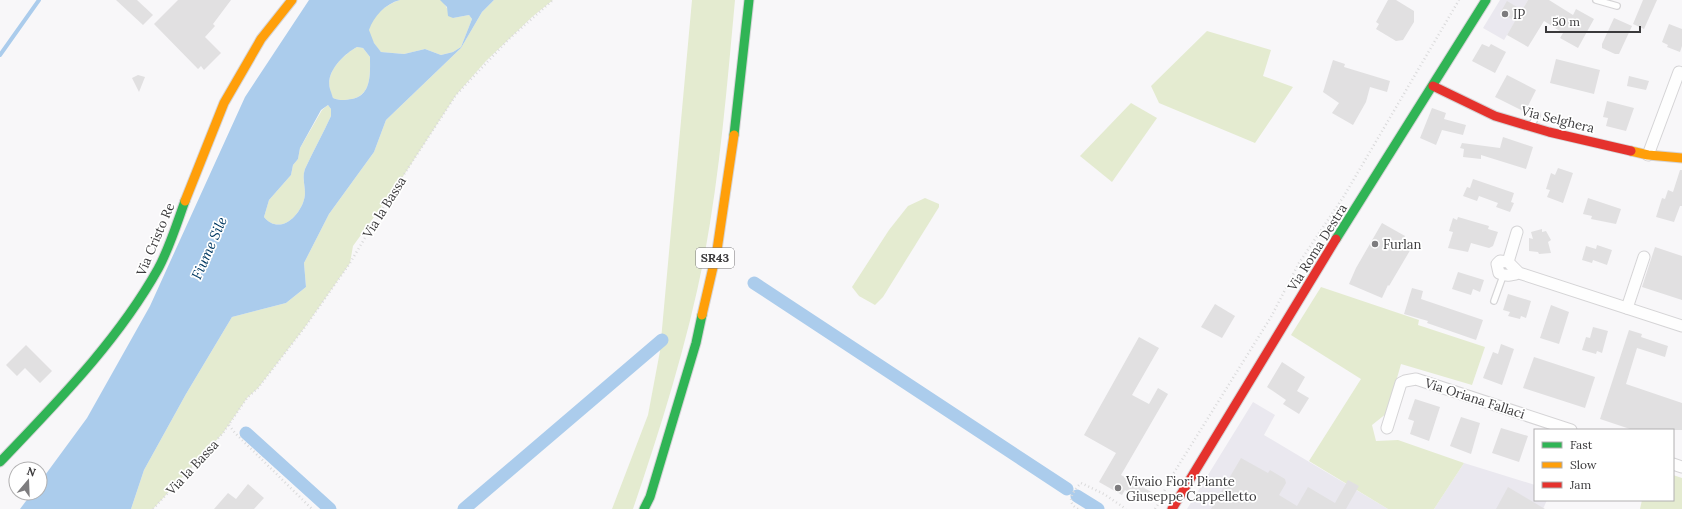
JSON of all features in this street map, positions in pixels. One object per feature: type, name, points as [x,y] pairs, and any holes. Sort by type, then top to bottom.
[{"type":"street","name":"Via Cristo Re","points":[[0,462],[94,358],[135,307],[159,267],[224,103],[261,40],[292,0]]},
{"type":"street","name":"SR43","points":[[644,509],[652,490],[696,343],[716,250],[734,133],[750,0]]},
{"type":"street","name":"Via Roma Destra","points":[[1172,509],[1308,284],[1486,0]]},
{"type":"street","points":[[1648,155],[1679,72]]},
{"type":"street","name":"Via Selghera","points":[[1433,86],[1496,116],[1530,126],[1648,155],[1682,158]]},
{"type":"street","points":[[1508,262],[1517,232]]},
{"type":"street","points":[[1627,308],[1644,257]]},
{"type":"street","points":[[1520,273],[1511,276],[1503,276],[1499,273],[1497,264],[1500,262],[1508,262],[1520,273],[1682,326]]},
{"type":"street","name":"Via Oriana Fallaci","points":[[1387,428],[1401,383],[1416,378],[1568,429]]},
{"type":"lane","points":[[1596,0],[1617,6]]},
{"type":"lane","points":[[1530,126],[1537,115]]},
{"type":"lane","points":[[1494,301],[1503,276]]},
{"type":"path","name":"Via la Bassa","points":[[153,509],[229,425],[247,398],[258,388],[304,327],[350,263],[393,191],[456,95],[509,39],[553,0]]},
{"type":"path","points":[[1155,509],[1170,480],[1270,317],[1299,263],[1344,196],[1459,0]]},
{"type":"path","name":"Via la Bassa","points":[[229,425],[235,433],[312,509]]},
{"type":"path","points":[[1078,509],[1074,507],[1071,496],[1081,483],[1104,494],[1126,509]]},
{"type":"shaded area","name":"IP","points":[[1500,0],[1528,0],[1504,40],[1483,28]]},
{"type":"shaded area","points":[[1253,402],[1275,415],[1264,435],[1388,509],[1187,509]]},
{"type":"shaded area","points":[[1464,463],[1534,485],[1534,501],[1547,501],[1543,509],[1434,509]]},
{"type":"green space","points":[[400,0],[442,0],[453,18],[469,15],[472,19],[461,47],[453,52],[441,55],[425,49],[404,54],[381,52],[370,36],[370,25],[376,15],[386,7]]},
{"type":"green space","points":[[494,0],[553,0],[532,17],[486,61],[456,95],[400,181],[353,246],[350,263],[305,327],[258,388],[247,398],[223,433],[153,509],[131,509],[144,470],[186,394],[232,317],[286,303],[306,287],[304,263],[329,214],[374,152],[386,120],[461,48],[482,12]]},
{"type":"green space","points":[[692,0],[735,0],[722,129],[710,226],[690,322],[654,447],[633,509],[612,509],[648,415],[660,351]]},
{"type":"green space","points":[[1207,31],[1271,50],[1263,76],[1293,87],[1255,143],[1159,103],[1151,86]]},
{"type":"green space","points":[[357,47],[363,48],[370,57],[370,76],[366,88],[359,97],[345,100],[333,98],[330,91],[330,76],[341,59]]},
{"type":"green space","points":[[1131,103],[1157,118],[1112,182],[1080,156]]},
{"type":"green space","points":[[328,105],[331,109],[331,116],[304,172],[305,198],[301,207],[291,220],[280,225],[272,224],[264,217],[269,200],[291,175],[293,165],[298,159],[300,148],[322,110]]},
{"type":"green space","points":[[925,198],[939,204],[939,207],[883,297],[875,305],[859,296],[852,287],[889,230],[908,206]]},
{"type":"green space","points":[[1321,287],[1419,320],[1418,325],[1485,347],[1472,385],[1401,364],[1387,413],[1372,425],[1376,441],[1398,440],[1464,463],[1434,509],[1388,509],[1309,461],[1361,379],[1291,335]]},
{"type":"green space","points":[[1674,475],[1682,478],[1682,509],[1640,509],[1642,501],[1674,501]]},
{"type":"water","name":"Fiume Sile","points":[[309,0],[400,0],[390,4],[377,15],[369,30],[374,43],[381,52],[404,54],[425,49],[441,55],[453,52],[461,47],[472,19],[469,15],[453,18],[448,16],[447,7],[440,0],[494,0],[482,12],[461,48],[386,120],[374,152],[329,214],[304,263],[306,287],[286,303],[232,317],[186,394],[144,470],[131,509],[20,509],[26,501],[48,501],[48,471],[87,418],[150,306],[245,97]],"holes":[[[357,47],[363,48],[370,57],[370,76],[366,88],[359,97],[345,100],[333,98],[329,83],[333,70],[341,59],[352,50]],[[328,105],[331,109],[331,116],[304,172],[305,198],[301,207],[291,220],[280,225],[272,224],[264,217],[269,200],[291,175],[293,165],[298,159],[300,148],[321,110]]]},
{"type":"building","points":[[116,0],[137,0],[153,15],[143,25]]},
{"type":"building","points":[[178,0],[231,0],[213,24],[215,26],[205,37],[221,53],[204,70],[201,66],[198,69],[154,24]]},
{"type":"building","points":[[1388,0],[1396,0],[1414,11],[1414,22],[1403,40],[1396,41],[1376,29],[1379,24],[1376,22]]},
{"type":"building","points":[[1528,0],[1549,0],[1573,15],[1576,9],[1594,19],[1578,48],[1560,38],[1563,33],[1544,21],[1528,47],[1507,35],[1515,21],[1500,13],[1507,1],[1522,10]]},
{"type":"building","points":[[1643,0],[1657,0],[1644,29],[1633,24]]},
{"type":"building","points":[[1614,18],[1632,26],[1619,54],[1615,54],[1602,48],[1602,44]]},
{"type":"building","points":[[1669,24],[1682,29],[1682,46],[1680,52],[1667,47],[1668,45],[1662,42]]},
{"type":"building","points":[[1482,44],[1489,47],[1491,44],[1506,52],[1495,73],[1472,61]]},
{"type":"building","points":[[1556,59],[1600,70],[1594,94],[1550,83]]},
{"type":"building","points":[[1333,60],[1345,64],[1344,67],[1390,81],[1387,92],[1370,87],[1366,102],[1353,125],[1332,113],[1339,103],[1323,92]]},
{"type":"building","points":[[138,75],[145,77],[139,92],[132,78]]},
{"type":"building","points":[[1507,75],[1536,90],[1525,112],[1495,97]]},
{"type":"building","points":[[1629,76],[1649,81],[1646,90],[1627,86]]},
{"type":"building","points":[[1607,101],[1634,108],[1626,131],[1606,126],[1608,118],[1603,117]]},
{"type":"building","points":[[1432,108],[1446,113],[1444,119],[1466,125],[1463,135],[1442,130],[1436,145],[1420,138]]},
{"type":"building","points":[[1503,137],[1533,147],[1526,169],[1481,155],[1481,159],[1463,157],[1464,149],[1460,148],[1462,143],[1500,148]]},
{"type":"building","points":[[1558,168],[1573,173],[1563,203],[1547,197],[1550,190],[1546,189],[1551,173],[1555,175]]},
{"type":"building","points":[[1680,170],[1682,170],[1682,206],[1680,206],[1674,222],[1656,217],[1662,198],[1665,199],[1668,190],[1673,192]]},
{"type":"building","points":[[1473,179],[1514,193],[1511,202],[1514,203],[1510,212],[1496,207],[1498,203],[1479,196],[1477,201],[1463,196],[1467,187],[1470,188]]},
{"type":"building","points":[[1588,198],[1621,209],[1616,224],[1591,219],[1592,216],[1583,214]]},
{"type":"building","points":[[1458,217],[1489,226],[1488,229],[1498,232],[1493,246],[1489,248],[1471,243],[1468,252],[1448,248],[1453,232],[1449,231],[1453,218],[1457,220]]},
{"type":"building","points":[[1382,223],[1405,236],[1402,241],[1412,247],[1389,286],[1388,285],[1382,298],[1349,284],[1356,268]]},
{"type":"building","points":[[1542,229],[1542,232],[1546,231],[1551,240],[1548,242],[1551,253],[1539,254],[1538,252],[1529,251],[1529,238],[1533,239],[1531,232]]},
{"type":"building","points":[[1597,245],[1612,250],[1607,265],[1593,260],[1592,263],[1582,260],[1586,246],[1596,249]]},
{"type":"building","points":[[1655,247],[1682,256],[1682,300],[1642,287]]},
{"type":"building","points":[[1458,272],[1484,280],[1480,292],[1473,289],[1471,295],[1452,289]]},
{"type":"building","points":[[1412,288],[1423,291],[1421,299],[1483,320],[1476,340],[1427,323],[1428,321],[1404,314]]},
{"type":"building","points":[[1508,294],[1531,301],[1526,318],[1521,316],[1520,319],[1508,316],[1510,312],[1503,310]]},
{"type":"building","points":[[1215,304],[1235,316],[1222,338],[1201,327]]},
{"type":"building","points":[[1551,305],[1569,312],[1559,344],[1540,338]]},
{"type":"building","points":[[1593,327],[1608,331],[1602,353],[1597,351],[1596,354],[1582,350],[1586,337],[1590,338]]},
{"type":"building","points":[[1629,330],[1642,334],[1641,337],[1668,346],[1665,357],[1637,348],[1626,384],[1682,403],[1682,430],[1630,429],[1600,419]]},
{"type":"building","points":[[1139,337],[1159,348],[1132,395],[1149,404],[1158,388],[1168,394],[1121,475],[1155,494],[1149,503],[1125,490],[1122,495],[1099,482],[1116,453],[1084,435]]},
{"type":"building","points":[[1501,344],[1514,349],[1502,385],[1483,378],[1493,352],[1498,354]]},
{"type":"building","points":[[26,345],[52,371],[40,383],[25,368],[17,376],[6,365]]},
{"type":"building","points":[[1534,357],[1595,377],[1585,408],[1523,388]]},
{"type":"building","points":[[1282,362],[1305,377],[1297,391],[1309,398],[1299,414],[1283,404],[1286,400],[1267,387]]},
{"type":"building","points":[[1415,399],[1440,407],[1429,441],[1410,434],[1414,421],[1408,419]]},
{"type":"building","points":[[1461,417],[1480,423],[1471,454],[1450,446]]},
{"type":"building","points":[[1501,428],[1528,436],[1519,462],[1492,453]]},
{"type":"building","points":[[1241,458],[1268,473],[1270,470],[1285,479],[1286,483],[1279,495],[1297,506],[1308,487],[1335,503],[1348,480],[1359,486],[1346,509],[1211,509]]},
{"type":"building","points":[[248,484],[264,498],[254,509],[214,509],[228,493],[236,499]]},
{"type":"building","points":[[1508,487],[1545,509],[1496,509]]},
{"type":"waterway","points":[[0,55],[39,0]]},
{"type":"waterway","points":[[754,283],[1067,489]]},
{"type":"waterway","points":[[464,509],[662,340]]},
{"type":"waterway","points":[[246,433],[330,509]]},
{"type":"waterway","points":[[1077,496],[1098,509]]},
{"type":"traffic: fast","points":[[734,135],[749,0]]},
{"type":"traffic: fast","points":[[1336,239],[1486,0]]},
{"type":"traffic: fast","points":[[0,462],[64,394],[124,322],[158,269],[173,236],[185,201]]},
{"type":"traffic: fast","points":[[644,509],[650,497],[696,343],[702,315]]},
{"type":"traffic: slow","points":[[185,201],[224,103],[261,39],[292,0]]},
{"type":"traffic: slow","points":[[702,315],[717,250],[734,135]]},
{"type":"traffic: slow","points":[[1631,151],[1648,155],[1682,158]]},
{"type":"traffic: jam","points":[[1433,86],[1495,116],[1549,132],[1631,151]]},
{"type":"traffic: jam","points":[[1172,509],[1336,239]]},
{"type":"place","name":"IP","points":[[1505,14]]},
{"type":"place","name":"Furlan","points":[[1375,244]]},
{"type":"place","name":"Vivaio Fiori Piante Giuseppe Cappelletto","points":[[1118,488]]}]
